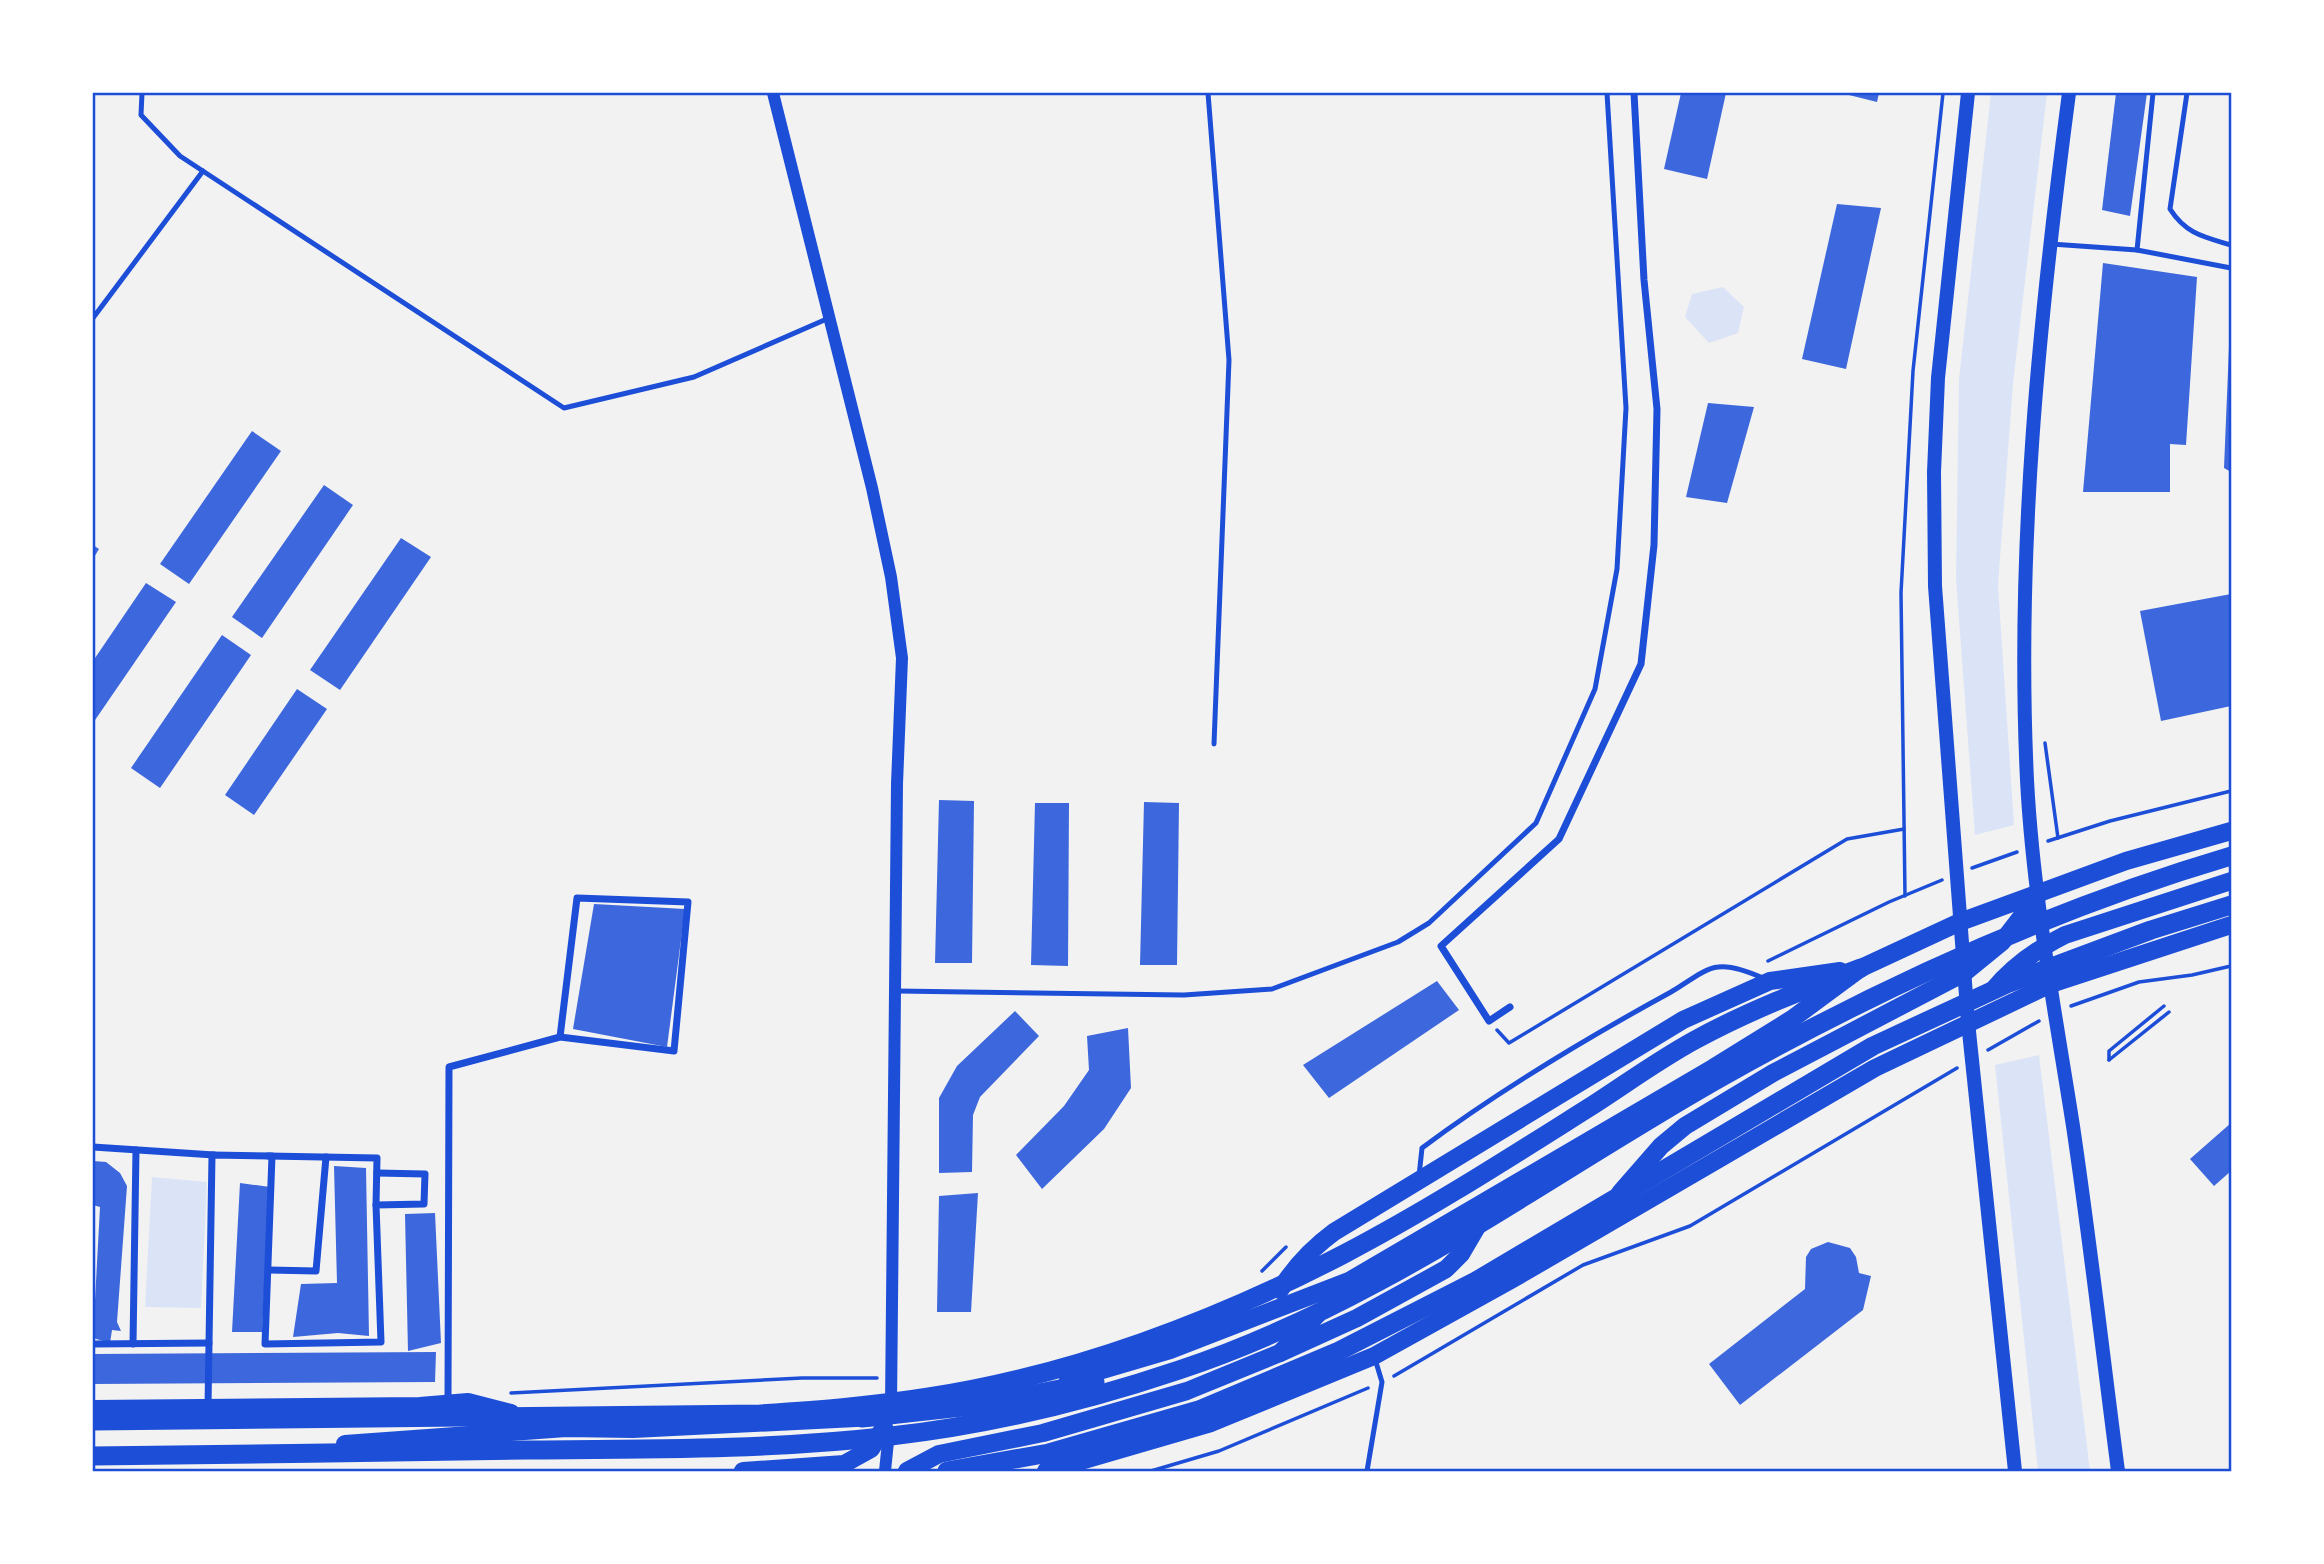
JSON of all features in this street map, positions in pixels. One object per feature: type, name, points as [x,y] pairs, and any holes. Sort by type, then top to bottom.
[{"type":"highway","points":[[93,1456],[735,1447],[893,1436],[1036,1410],[1181,1370],[1322,1310],[1453,1242],[1716,1080],[1856,1004],[1995,939],[2138,884],[2231,856]]},
{"type":"highway","points":[[947,1471],[1049,1454],[1199,1410],[1339,1351],[1476,1281],[1737,1124],[1873,1046],[2009,983],[2151,930],[2231,905]]},
{"type":"highway","points":[[667,1417],[846,1408],[932,1397],[1024,1377],[1180,1326],[1264,1293],[1355,1248],[1452,1192],[1695,1041],[1776,1000],[1861,968]]},
{"type":"highway","points":[[93,1420],[667,1417],[799,1421],[890,1416],[980,1405],[1111,1378],[1251,1341]]},
{"type":"main road","points":[[1968,93],[1938,378],[1934,472],[1935,586],[1971,1060],[2015,1471]]},
{"type":"main road","points":[[2069,93],[2035,386],[2025,590],[2027,779],[2038,895],[2118,1471]]},
{"type":"main road","points":[[93,1448],[365,1443],[566,1429],[634,1429],[891,1416],[1031,1390],[1170,1350],[1349,1281],[1713,1068],[1792,1019],[1861,968],[1961,922],[2126,861],[2231,831]]},
{"type":"main road","points":[[1968,1021],[2007,974],[2045,945],[2077,931],[2231,881]]},
{"type":"main road","points":[[1581,1238],[1661,1146],[1685,1126],[1773,1073],[1964,973],[2001,942],[2038,895]]},
{"type":"main road","points":[[1046,1471],[1211,1423],[1374,1356],[1875,1068],[1968,1021],[2051,984],[2231,925]]},
{"type":"main road","points":[[1266,1313],[1294,1268],[1314,1247],[1683,1020],[1770,981],[1861,968]]},
{"type":"main road","points":[[907,1471],[939,1454],[1044,1433],[1187,1391],[1357,1318],[1446,1269],[1461,1254],[1495,1197]]},
{"type":"main road","points":[[1280,1353],[1349,1281]]},
{"type":"main road","points":[[93,1409],[468,1402],[566,1429]]},
{"type":"main road","points":[[752,1471],[844,1464],[871,1449],[891,1416]]},
{"type":"street","points":[[773,93],[886,552],[902,658],[897,784],[891,1416],[885,1471]]},
{"type":"street","points":[[1510,1007],[1489,1020],[1441,946],[1559,839],[1641,664],[1654,545],[1657,409],[1644,280],[1634,93]]},
{"type":"street","points":[[448,1404],[449,1067],[560,1037],[674,1051],[688,902],[577,898],[560,1037]]},
{"type":"street","points":[[93,1147],[212,1154],[377,1157],[381,1342],[265,1344],[272,1156]]},
{"type":"street","points":[[133,1344],[136,1150]]},
{"type":"street","points":[[208,1408],[212,1154]]},
{"type":"street","points":[[269,1270],[316,1271],[326,1157]]},
{"type":"street","points":[[376,1205],[424,1204],[425,1194],[425,1174],[377,1173]]},
{"type":"street","points":[[93,1344],[209,1343]]},
{"type":"lane","points":[[142,93],[141,115],[180,156],[564,408],[694,377],[829,318]]},
{"type":"lane","points":[[1208,93],[1229,360],[1214,744]]},
{"type":"lane","points":[[897,990],[1184,995],[1272,989],[1398,942],[1429,923],[1536,823],[1595,689],[1617,569],[1626,408],[1607,93]]},
{"type":"lane","points":[[2137,250],[2153,93]]},
{"type":"lane","points":[[2187,93],[2170,209],[2181,226],[2194,234],[2231,245]]},
{"type":"lane","points":[[93,318],[203,171]]},
{"type":"lane","points":[[2050,244],[2137,250],[2231,268]]},
{"type":"lane","points":[[1419,1182],[1418,1164],[1422,1148],[1491,1097],[1552,1063],[1606,1027],[1717,967],[1747,972],[1770,981]]},
{"type":"lane","points":[[1367,1471],[1382,1382],[1374,1356]]},
{"type":"path","points":[[1905,896],[1901,579],[1913,371],[1943,93]]},
{"type":"path","points":[[2045,742],[2058,838]]},
{"type":"path","points":[[1747,972],[1955,874],[2058,838],[2231,791]]},
{"type":"path","points":[[1489,1020],[1509,1043],[1847,839],[1904,829]]},
{"type":"path","points":[[1151,1471],[1219,1451],[1382,1382],[1583,1265],[1690,1226],[2055,1012],[2139,982],[2192,975],[2231,966]]},
{"type":"path","points":[[2164,1006],[2109,1051],[2109,1060],[2169,1012]]},
{"type":"path","points":[[1256,1277],[1295,1240]]},
{"type":"path","points":[[502,1395],[524,1391],[788,1378],[890,1378]]},
{"type":"shaded area","points":[[1991,93],[2047,93],[2013,384],[1998,585],[2014,825],[1975,835],[1956,579],[1959,379]]},
{"type":"shaded area","points":[[1723,287],[1744,307],[1738,333],[1709,343],[1685,317],[1692,294]]},
{"type":"shaded area","points":[[2039,1055],[2090,1471],[2038,1471],[1995,1065]]},
{"type":"shaded area","points":[[152,1177],[207,1182],[201,1308],[145,1307]]},
{"type":"building","points":[[1681,93],[1726,93],[1707,179],[1664,169]]},
{"type":"building","points":[[1841,93],[1879,93],[1877,102]]},
{"type":"building","points":[[2116,93],[2147,93],[2130,216],[2102,210]]},
{"type":"building","points":[[1837,204],[1881,208],[1846,369],[1802,359]]},
{"type":"building","points":[[2103,263],[2197,277],[2186,445],[2170,444],[2170,492],[2083,492]]},
{"type":"building","points":[[2231,347],[2231,472],[2224,468]]},
{"type":"building","points":[[1708,403],[1754,407],[1727,503],[1686,497]]},
{"type":"building","points":[[252,431],[281,451],[189,584],[160,564]]},
{"type":"building","points":[[324,485],[353,505],[262,638],[232,617]]},
{"type":"building","points":[[401,538],[431,557],[340,690],[310,670]]},
{"type":"building","points":[[93,545],[99,549],[93,559]]},
{"type":"building","points":[[146,583],[176,602],[93,723],[93,661]]},
{"type":"building","points":[[2231,594],[2231,706],[2161,721],[2140,611]]},
{"type":"building","points":[[222,635],[251,655],[160,788],[131,768]]},
{"type":"building","points":[[297,689],[327,709],[254,815],[225,795]]},
{"type":"building","points":[[939,800],[974,801],[972,963],[935,963]]},
{"type":"building","points":[[1144,802],[1179,803],[1177,965],[1140,965]]},
{"type":"building","points":[[1035,803],[1069,803],[1068,966],[1031,965]]},
{"type":"building","points":[[594,904],[685,909],[667,1047],[573,1029]]},
{"type":"building","points":[[1437,981],[1459,1010],[1329,1098],[1303,1065]]},
{"type":"building","points":[[1015,1011],[1039,1036],[980,1097],[973,1115],[972,1172],[939,1173],[939,1098],[957,1066]]},
{"type":"building","points":[[1128,1028],[1131,1088],[1104,1129],[1042,1189],[1016,1155],[1064,1106],[1089,1070],[1087,1036]]},
{"type":"building","points":[[2231,1123],[2231,1171],[2214,1186],[2190,1159]]},
{"type":"building","points":[[93,1161],[106,1162],[120,1173],[127,1186],[117,1322],[121,1331],[112,1330],[110,1343],[93,1338],[100,1207],[93,1205]]},
{"type":"building","points":[[334,1166],[366,1168],[369,1336],[338,1333],[293,1337],[301,1284],[337,1283]]},
{"type":"building","points":[[240,1183],[270,1187],[262,1332],[232,1332]]},
{"type":"building","points":[[978,1193],[971,1312],[937,1312],[939,1196]]},
{"type":"building","points":[[435,1213],[441,1343],[408,1351],[405,1214]]},
{"type":"building","points":[[1828,1242],[1850,1248],[1856,1257],[1859,1273],[1871,1276],[1863,1310],[1740,1405],[1709,1364],[1805,1289],[1806,1257],[1811,1249]]},
{"type":"building","points":[[436,1352],[435,1382],[93,1384],[93,1354]]}]
